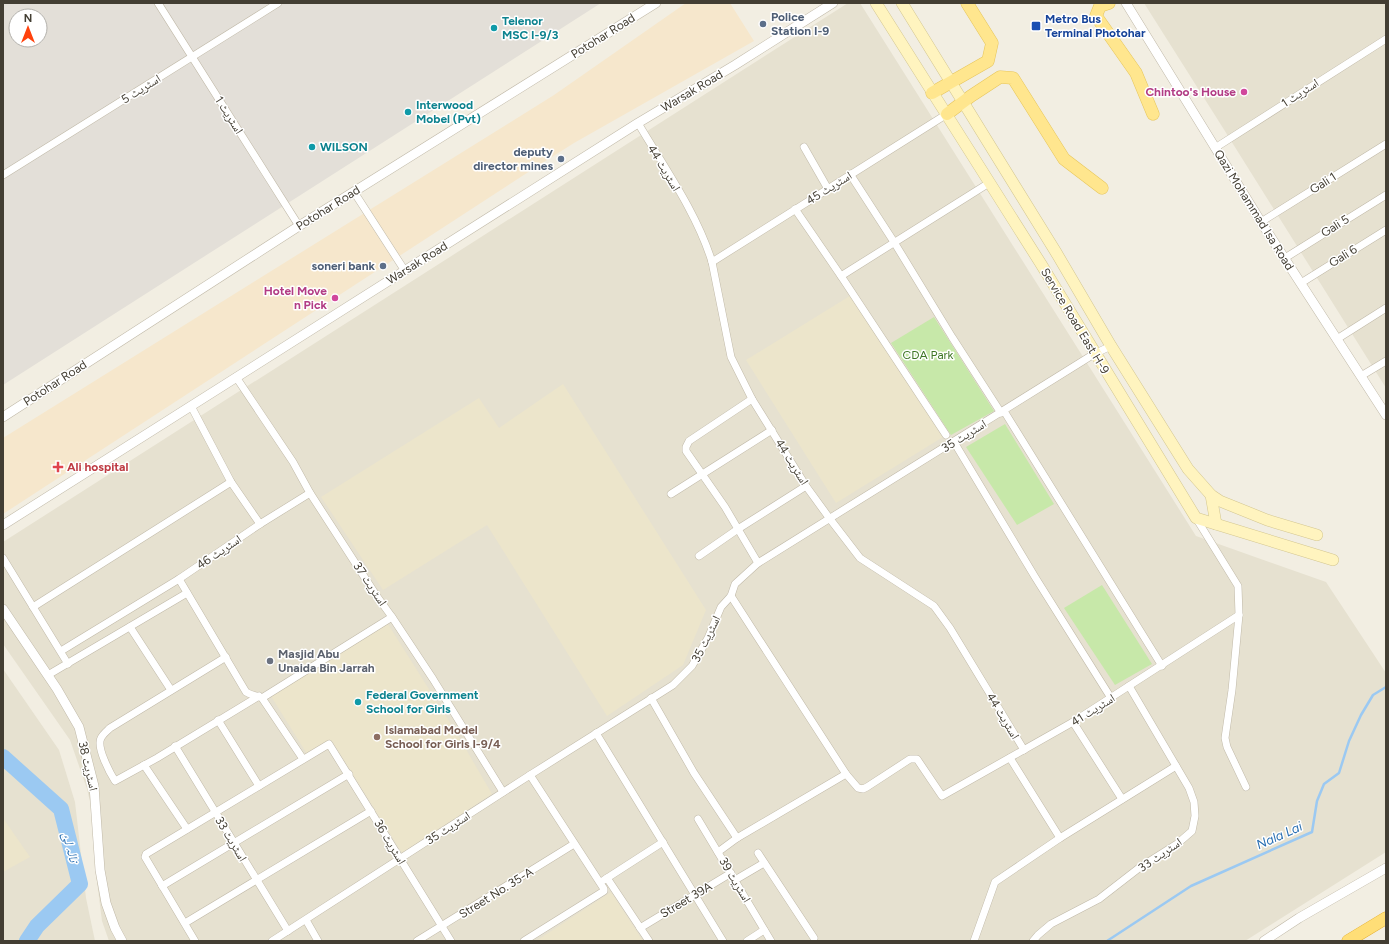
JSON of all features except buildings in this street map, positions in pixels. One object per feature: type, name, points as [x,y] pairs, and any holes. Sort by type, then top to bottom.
[{"type":"highway","points":[[1348,941],[1386,918]]},
{"type":"main road","name":"Service Road East H-9","points":[[876,3],[932,93],[947,114],[1196,518]]},
{"type":"main road","name":"Service Road East H-9","points":[[902,3],[1188,469],[1210,496],[1267,520],[1317,535]]},
{"type":"main road","points":[[932,93],[950,81],[988,61],[992,43],[967,3]]},
{"type":"main road","points":[[1109,3],[1100,6],[1096,16],[1136,73],[1153,114]]},
{"type":"main road","points":[[947,114],[962,102],[1000,77],[1013,78],[1064,159],[1102,188]]},
{"type":"main road","points":[[1040,264],[1057,254]]},
{"type":"main road","points":[[1210,496],[1216,524]]},
{"type":"main road","points":[[1196,518],[1332,560]]},
{"type":"street","name":"اسٹریٹ 1","points":[[158,3],[299,226]]},
{"type":"street","name":"اسٹریٹ 5","points":[[3,175],[278,3]]},
{"type":"street","name":"Potohar Road","points":[[3,416],[299,226],[656,3]]},
{"type":"street","name":"Warsak Road","points":[[3,525],[638,123],[735,66],[833,3]]},
{"type":"street","name":"Qazi Mohammad Isa Road","points":[[1126,3],[1261,222],[1386,415]]},
{"type":"street","name":"اسٹریٹ 1","points":[[1215,148],[1386,39]]},
{"type":"street","name":"اسٹریٹ 45","points":[[712,262],[947,114]]},
{"type":"street","name":"اسٹریٹ 44","points":[[638,123],[689,210],[707,248],[712,262],[731,357],[752,399],[806,486],[860,558],[934,606],[950,628],[1024,750]]},
{"type":"street","name":"Gali 1","points":[[1261,222],[1386,144]]},
{"type":"street","points":[[804,147],[828,189]]},
{"type":"street","points":[[850,174],[1162,666]]},
{"type":"street","points":[[841,276],[989,183]]},
{"type":"street","points":[[354,192],[405,271]]},
{"type":"street","name":"Gali 5","points":[[1285,258],[1386,195]]},
{"type":"street","points":[[795,209],[946,435]]},
{"type":"street","name":"Gali 6","points":[[1301,283],[1386,230]]},
{"type":"street","points":[[1337,339],[1386,308]]},
{"type":"street","name":"اسٹریٹ 35","points":[[272,941],[530,774],[672,685],[692,666],[708,638],[721,607],[731,596],[735,584],[758,563],[1094,354],[1112,346]]},
{"type":"street","points":[[1361,376],[1386,361]]},
{"type":"street","name":"اسٹریٹ 37","points":[[236,378],[293,462],[310,493],[376,595],[392,617],[503,792]]},
{"type":"street","points":[[752,399],[689,441],[686,451],[738,529],[758,563]]},
{"type":"street","points":[[191,406],[231,482],[260,524]]},
{"type":"street","points":[[671,494],[772,430]]},
{"type":"street","points":[[954,442],[1035,577],[1111,698]]},
{"type":"street","points":[[33,607],[231,482]]},
{"type":"street","points":[[698,556],[806,486]]},
{"type":"street","name":"اسٹریٹ 46","points":[[61,651],[178,579],[260,524],[310,493]]},
{"type":"street","points":[[1196,518],[1238,586],[1239,615],[1232,690],[1225,738],[1227,747],[1246,787]]},
{"type":"street","points":[[3,558],[68,664]]},
{"type":"street","points":[[178,579],[246,692],[260,697],[303,759],[145,855],[195,941]]},
{"type":"street","points":[[48,676],[187,593]]},
{"type":"street","points":[[718,852],[738,838],[846,774],[731,596]]},
{"type":"street","name":"اسٹریٹ 38","points":[[3,609],[48,676],[79,728],[94,786],[100,870],[106,903],[115,928],[122,941]]},
{"type":"street","name":"اسٹریٹ 41","points":[[846,774],[858,788],[863,788],[910,759],[917,759],[942,796],[1074,722],[1239,615]]},
{"type":"street","points":[[226,657],[110,728],[100,739],[104,760],[115,781],[260,697],[392,617]]},
{"type":"street","points":[[130,627],[171,690]]},
{"type":"street","name":"اسٹریٹ 33","points":[[1033,941],[1052,924],[1099,899],[1139,868],[1177,844],[1192,831],[1195,816],[1194,802],[1189,788],[1129,686]]},
{"type":"street","points":[[651,698],[694,773],[738,838]]},
{"type":"street","points":[[218,720],[259,786]]},
{"type":"street","points":[[1074,722],[1122,799]]},
{"type":"street","points":[[596,733],[723,941]]},
{"type":"street","name":"اسٹریٹ 36","points":[[303,759],[329,744],[349,774],[450,941]]},
{"type":"street","name":"اسٹریٹ 33","points":[[175,746],[288,931]]},
{"type":"street","points":[[1010,758],[1060,838]]},
{"type":"street","points":[[144,765],[187,829]]},
{"type":"street","points":[[974,941],[995,882],[1060,838],[1176,766]]},
{"type":"street","points":[[162,886],[349,774]]},
{"type":"street","points":[[530,774],[574,844],[604,880],[649,941]]},
{"type":"street","points":[[184,923],[371,811]]},
{"type":"street","name":"اسٹریٹ 39","points":[[698,819],[771,941]]},
{"type":"street","points":[[604,880],[663,842]]},
{"type":"street","name":"Street No. 35-A","points":[[417,941],[574,844]]},
{"type":"street","points":[[758,853],[814,938]]},
{"type":"street","name":"Street 39A","points":[[640,928],[695,895],[733,876],[764,863]]},
{"type":"street","points":[[1264,941],[1299,918],[1386,868]]},
{"type":"street","points":[[524,941],[604,891],[604,880]]},
{"type":"street","points":[[306,920],[318,941]]},
{"type":"street","points":[[747,941],[764,930]]},
{"type":"shaded area","points":[[3,3],[601,3],[3,385]]},
{"type":"shaded area","points":[[686,3],[730,3],[754,41],[574,143],[3,514],[3,438],[554,95]]},
{"type":"shaded area","points":[[848,3],[860,3],[1196,536],[1326,582],[1386,673],[1386,852],[1245,941],[109,941],[102,921],[95,866],[95,823],[87,789],[70,740],[3,644],[3,542]]},
{"type":"shaded area","points":[[1144,3],[1386,3],[1386,388],[1223,128]]},
{"type":"shaded area","points":[[853,294],[943,437],[836,503],[746,360]]},
{"type":"shaded area","points":[[563,384],[706,610],[683,665],[607,716],[487,525],[383,590],[321,497],[479,398],[499,428]]},
{"type":"shaded area","name":"Islamabad Model School for Girls I-9/4","points":[[386,621],[456,732],[492,794],[402,853],[332,741],[307,754],[269,693]]},
{"type":"shaded area","points":[[3,669],[59,750],[75,802],[86,898],[95,941],[3,941]]},
{"type":"shaded area","points":[[3,818],[30,857],[3,872]]},
{"type":"shaded area","points":[[611,892],[643,941],[536,941]]},
{"type":"green space","name":"CDA Park","points":[[934,317],[994,411],[951,435],[891,343]]},
{"type":"green space","points":[[1005,424],[1054,504],[1017,525],[966,447]]},
{"type":"green space","points":[[1102,585],[1152,664],[1115,685],[1064,608]]},
{"type":"waterway","name":"Nala Lai","points":[[1107,941],[1191,886],[1312,832],[1317,801],[1324,784],[1339,773],[1349,741],[1361,715],[1373,695],[1386,687]]},
{"type":"waterway","name":"نالہ لئ","points":[[3,757],[61,809],[80,884],[37,926],[27,941]]},
{"type":"place","name":"Police Station I-9","points":[[763,24]]},
{"type":"place","name":"Metro Bus Terminal Photohar","points":[[1036,26]]},
{"type":"place","name":"Telenor MSC I-9/3","points":[[494,28]]},
{"type":"place","name":"Chintoo's House","points":[[1244,92]]},
{"type":"place","name":"Interwood Mobel (Pvt)","points":[[408,112]]},
{"type":"place","name":"WILSON","points":[[312,147]]},
{"type":"place","name":"deputy director mines","points":[[561,159]]},
{"type":"place","name":"soneri bank","points":[[383,266]]},
{"type":"place","name":"Hotel Move n Pick","points":[[335,298]]},
{"type":"place","name":"Ali hospital","points":[[58,467]]},
{"type":"place","name":"Masjid Abu Unaida Bin Jarrah","points":[[270,661]]},
{"type":"place","name":"Federal Government School for Girls","points":[[358,702]]},
{"type":"place","name":"Islamabad Model School for Girls I-9/4","points":[[377,737]]}]
